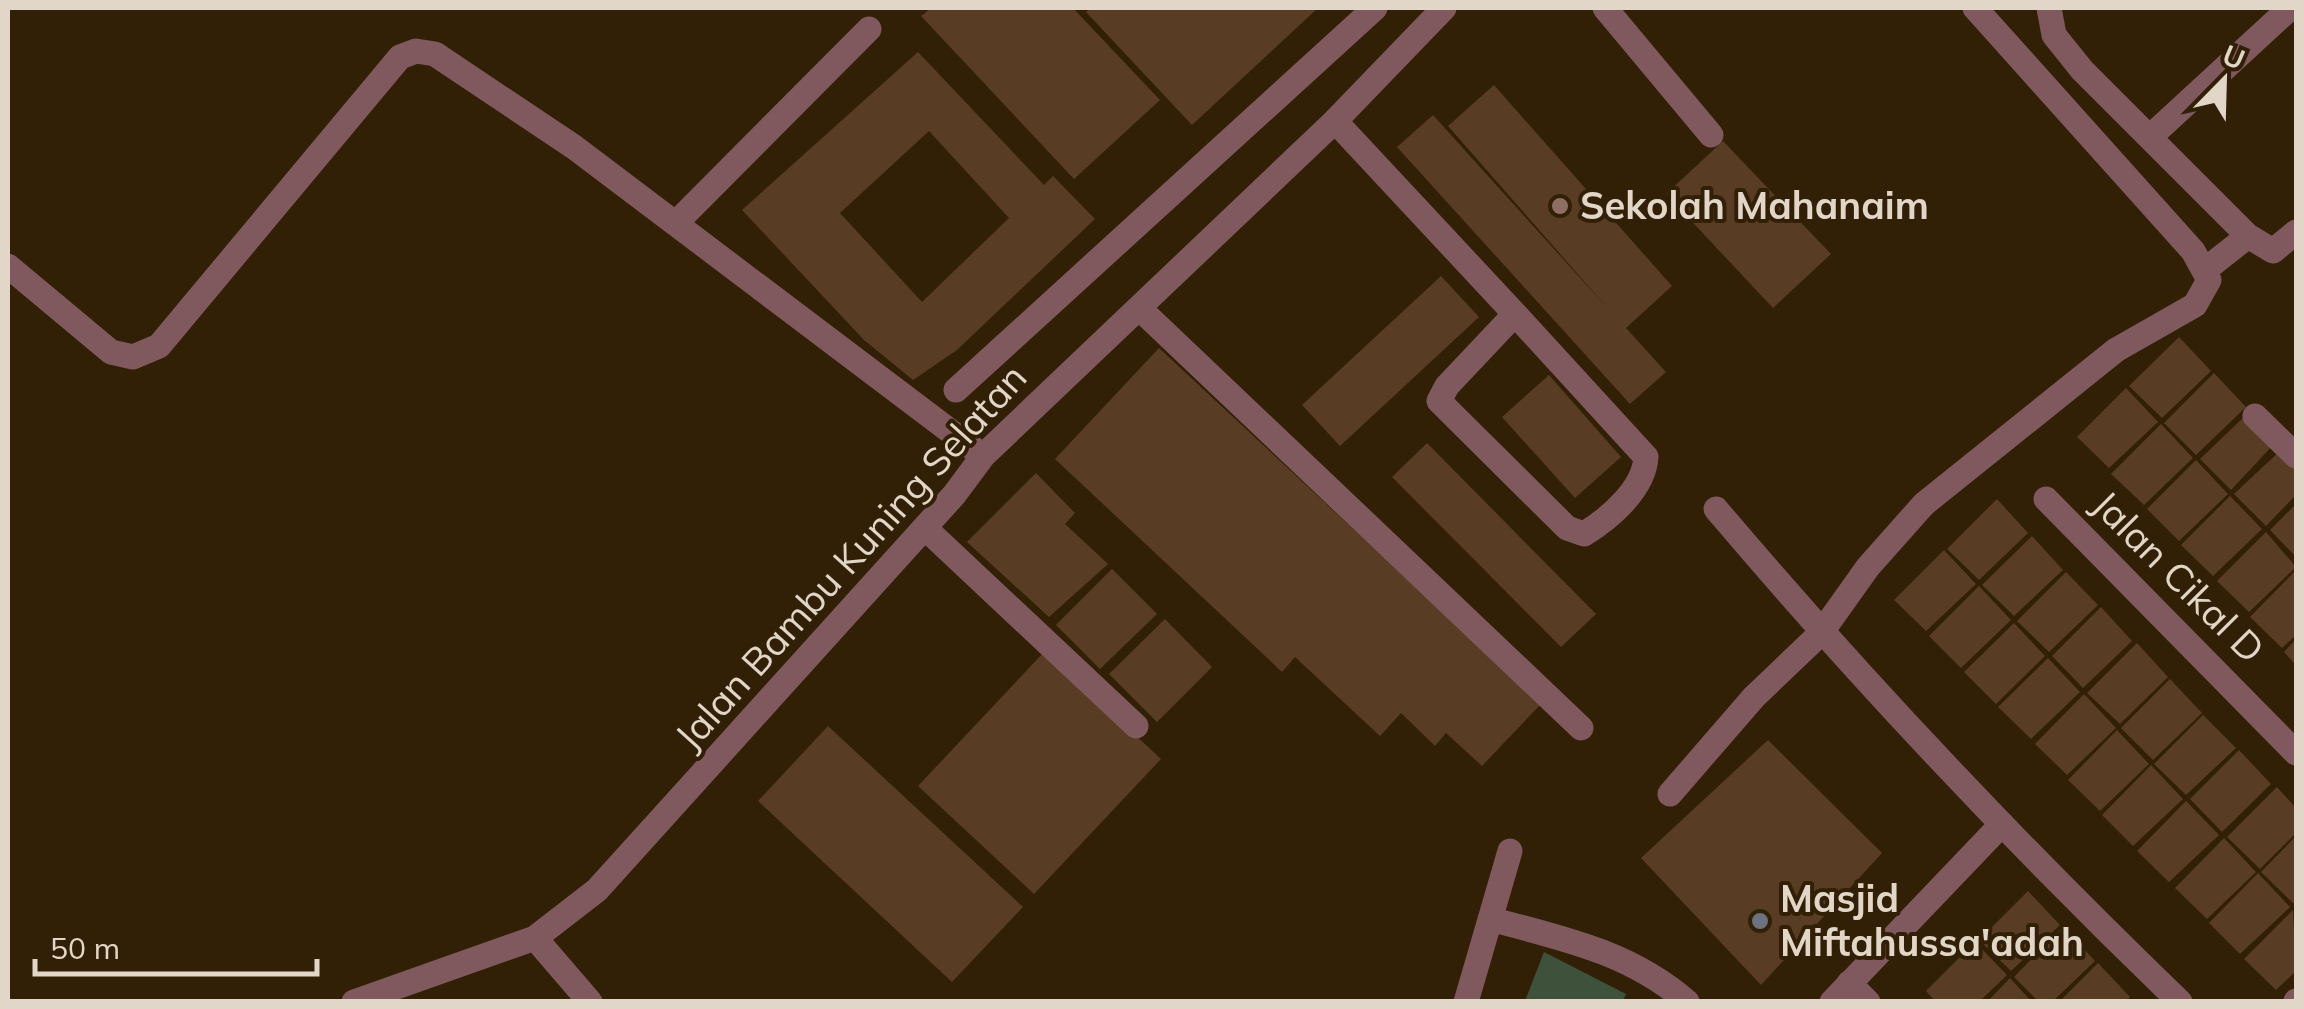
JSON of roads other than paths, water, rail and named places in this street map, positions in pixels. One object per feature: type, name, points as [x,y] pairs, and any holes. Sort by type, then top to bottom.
[{"type":"street","points":[[956,390],[1375,8]]},
{"type":"street","name":"Jalan Bambu Kuning Selatan","points":[[354,1002],[535,938],[597,890],[924,528],[983,456],[1335,121],[1444,8]]},
{"type":"street","points":[[1606,8],[1712,135]]},
{"type":"street","points":[[1670,794],[1742,711],[1821,632],[1868,568],[1924,504],[2116,350],[2195,304],[2209,280],[2206,270],[1975,8]]},
{"type":"street","points":[[2050,8],[2054,35],[2082,70],[2248,236],[2273,251],[2296,232]]},
{"type":"street","points":[[2150,138],[2290,8]]},
{"type":"street","points":[[676,223],[869,29]]},
{"type":"street","points":[[8,266],[111,352],[133,357],[159,346],[400,57],[416,51],[435,54],[676,223],[983,456]]},
{"type":"street","points":[[1335,121],[1515,314],[1588,396],[1638,442],[1646,457],[1642,479],[1604,522],[1584,534],[1567,528],[1438,402],[1447,386],[1515,314]]},
{"type":"street","points":[[2206,270],[2248,236]]},
{"type":"street","points":[[1139,308],[1581,728]]},
{"type":"street","points":[[2255,416],[2296,456]]},
{"type":"street","name":"Jalan Cikal D","points":[[2046,499],[2296,753]]},
{"type":"street","points":[[1716,509],[1821,632],[2002,824],[2180,1002]]},
{"type":"street","points":[[924,528],[1136,726]]},
{"type":"street","points":[[1868,1002],[1840,992],[2002,824]]},
{"type":"street","points":[[1466,1002],[1510,851]]},
{"type":"street","points":[[1490,919],[1600,948],[1631,963],[1687,1002]]},
{"type":"street","points":[[535,938],[590,1002]]},
{"type":"place","name":"Sekolah Mahanaim","points":[[1560,206]]},
{"type":"place","name":"Masjid Miftahussa'adah","points":[[1760,921]]}]
